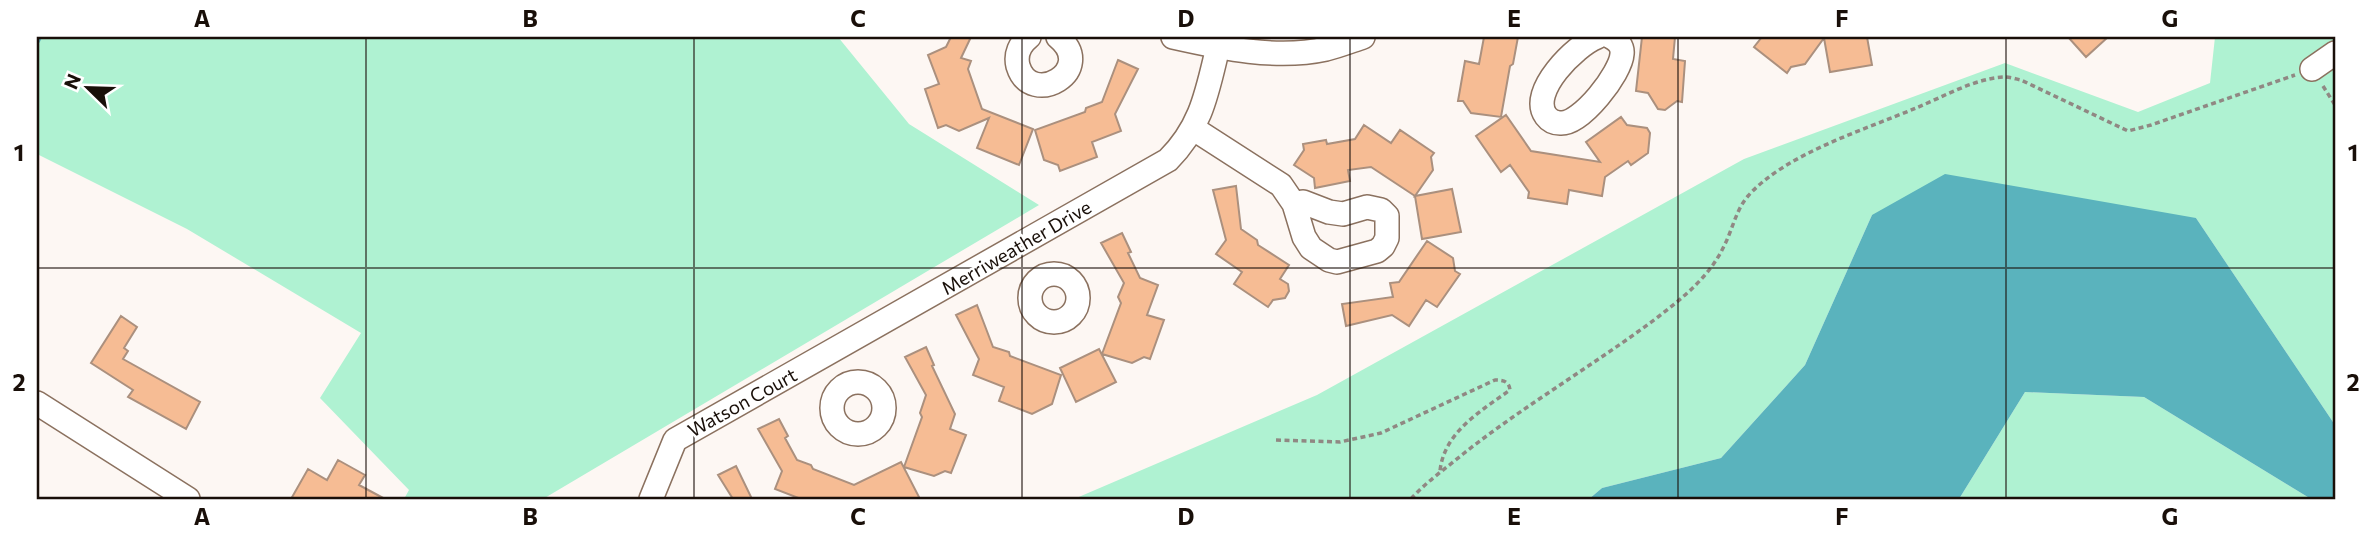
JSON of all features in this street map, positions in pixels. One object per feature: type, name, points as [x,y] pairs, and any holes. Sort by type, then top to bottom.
[{"type":"street","points":[[1029,37],[1018,49],[1017,62],[1025,78],[1041,85],[1054,83],[1061,78],[1070,64],[1065,43],[1058,37]]},
{"type":"street","points":[[1173,37],[1218,47],[1261,52],[1296,52],[1326,48],[1363,37]]},
{"type":"street","points":[[1596,37],[1567,58],[1549,83],[1542,96],[1541,105],[1550,120],[1558,123],[1569,122],[1596,99],[1612,77],[1623,55],[1622,47],[1611,37]]},
{"type":"street","name":"Merriweather Drive","points":[[828,353],[1168,160],[1184,145],[1194,129],[1206,97],[1218,47]]},
{"type":"street","points":[[2312,69],[2335,53]]},
{"type":"street","points":[[1194,129],[1281,185],[1294,204]]},
{"type":"street","points":[[1023,243],[1043,277]]},
{"type":"street","points":[[828,353],[846,384]]},
{"type":"street","name":"Watson Court","points":[[651,499],[675,440],[828,353]]},
{"type":"street","points":[[37,403],[188,499]]},
{"type":"path","points":[[1410,499],[1422,486],[1490,433],[1658,317],[1703,279],[1726,243],[1745,198],[1780,169],[1824,146],[1975,84],[2005,77],[2021,80],[2128,131],[2312,69]]},
{"type":"path","points":[[1276,440],[1340,442],[1381,433],[1446,401],[1495,380],[1504,380],[1510,390],[1465,424],[1451,439],[1441,460],[1440,473]]},
{"type":"green space","points":[[37,37],[838,37],[909,124],[1039,205],[543,499],[404,499],[409,490],[320,398],[361,333],[187,229],[37,154]]},
{"type":"green space","points":[[2215,37],[2335,37],[2335,425],[2196,218],[1872,215],[1805,365],[1721,458],[1602,488],[1589,499],[1074,499],[1317,395],[1744,159],[2005,63],[2138,112],[2210,83]]},
{"type":"green space","points":[[2025,392],[2144,397],[2311,499],[1959,499]]},
{"type":"water","points":[[1945,174],[2196,218],[2335,425],[2335,499],[2311,499],[2144,397],[2025,392],[1959,499],[1589,499],[1602,488],[1721,458],[1805,365],[1872,215]]},
{"type":"building","points":[[951,37],[971,37],[961,58],[971,61],[968,69],[982,109],[1033,129],[1019,165],[977,148],[989,118],[959,131],[946,125],[938,128],[925,89],[939,84],[928,55],[946,47]]},
{"type":"building","points":[[1484,37],[1518,37],[1501,117],[1471,113],[1463,101],[1458,101],[1465,61],[1479,64]]},
{"type":"building","points":[[1642,37],[1675,37],[1673,59],[1685,61],[1682,102],[1677,101],[1665,110],[1658,109],[1648,93],[1636,91]]},
{"type":"building","points":[[1762,37],[1867,37],[1872,65],[1830,72],[1824,38],[1805,64],[1791,67],[1787,73],[1754,47]]},
{"type":"building","points":[[2068,37],[2108,37],[2086,57]]},
{"type":"building","points":[[1118,60],[1138,69],[1115,114],[1121,131],[1092,142],[1097,157],[1060,171],[1058,165],[1044,160],[1035,130],[1085,112],[1086,108],[1102,102]]},
{"type":"building","points":[[1506,115],[1531,151],[1600,162],[1586,142],[1621,117],[1627,125],[1647,128],[1650,133],[1648,153],[1631,165],[1628,161],[1605,177],[1602,196],[1569,190],[1567,204],[1528,198],[1529,192],[1510,165],[1501,172],[1476,136]]},
{"type":"building","points":[[1364,125],[1391,143],[1400,130],[1434,153],[1431,157],[1433,170],[1415,196],[1371,167],[1348,170],[1350,181],[1315,188],[1314,178],[1294,165],[1304,150],[1303,144],[1326,140],[1327,144],[1355,139]]},
{"type":"building","points":[[1236,186],[1241,229],[1257,240],[1258,245],[1289,265],[1280,279],[1288,284],[1289,291],[1285,298],[1273,300],[1268,307],[1234,284],[1242,272],[1216,254],[1226,240],[1213,190]]},
{"type":"building","points":[[1452,189],[1461,232],[1422,239],[1415,196]]},
{"type":"building","points":[[1122,233],[1140,278],[1158,285],[1147,315],[1164,320],[1150,359],[1144,357],[1132,363],[1102,354],[1121,303],[1118,297],[1124,283],[1101,243]]},
{"type":"building","points":[[1427,241],[1453,258],[1455,271],[1460,274],[1437,307],[1426,300],[1409,326],[1392,315],[1346,326],[1342,304],[1393,297],[1390,283],[1399,282]]},
{"type":"building","points":[[977,305],[993,347],[1061,375],[1052,404],[1032,414],[999,401],[1004,387],[973,375],[979,359],[956,315]]},
{"type":"building","points":[[121,316],[137,327],[124,348],[128,351],[123,359],[200,402],[186,429],[128,397],[133,390],[91,363]]},
{"type":"building","points":[[926,347],[955,414],[950,429],[966,435],[951,473],[945,471],[934,476],[904,467],[922,417],[920,413],[926,395],[905,357]]},
{"type":"building","points":[[1099,349],[1116,382],[1076,402],[1060,368]]},
{"type":"building","points":[[779,419],[788,436],[785,438],[797,460],[854,485],[901,462],[920,499],[801,499],[775,489],[782,471],[758,429]]},
{"type":"building","points":[[338,460],[365,475],[359,485],[385,499],[291,499],[308,469],[327,480]]},
{"type":"building","points":[[736,466],[752,499],[733,499],[718,475]]},
{"type":"waterway","points":[[37,41],[39,37]]}]
